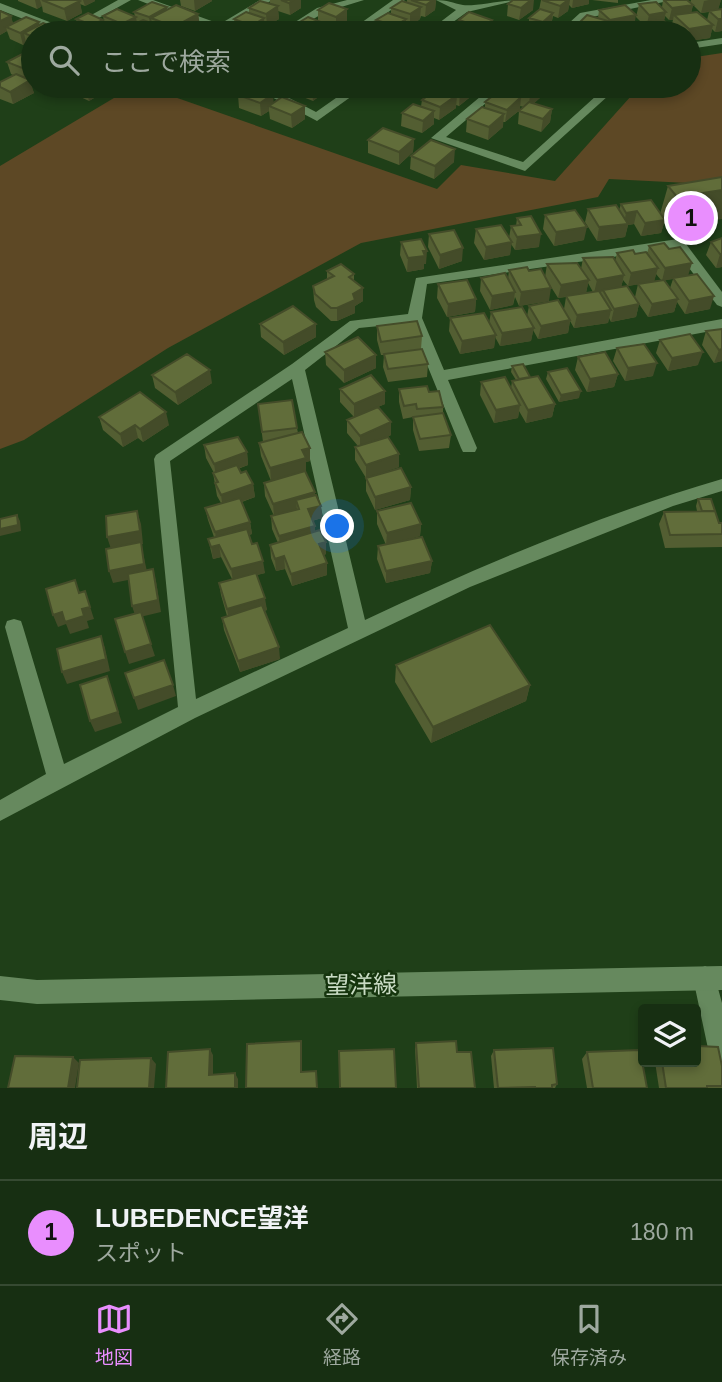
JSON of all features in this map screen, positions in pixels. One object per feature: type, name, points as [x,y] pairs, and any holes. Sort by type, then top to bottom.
[{"type":"street","points":[[88,21],[126,0]]},
{"type":"street","points":[[143,0],[192,21]]},
{"type":"street","points":[[232,21],[267,0]]},
{"type":"street","points":[[303,21],[321,10],[359,0]]},
{"type":"street","points":[[369,21],[400,0]]},
{"type":"street","points":[[441,0],[464,9]]},
{"type":"street","points":[[448,21],[464,9],[514,0]]},
{"type":"street","points":[[577,21],[584,15],[668,0]]},
{"type":"street","points":[[0,6],[37,21]]},
{"type":"street","points":[[701,44],[722,41]]},
{"type":"street","points":[[286,98],[317,117],[343,98]]},
{"type":"street","points":[[485,98],[437,138],[525,167],[600,98]]},
{"type":"street","points":[[468,448],[415,317],[421,281],[678,243],[722,302]]},
{"type":"street","points":[[188,712],[162,459],[297,368],[355,324],[415,317]]},
{"type":"street","points":[[439,376],[722,324]]},
{"type":"street","points":[[297,368],[358,631]]},
{"type":"street","points":[[0,811],[58,778],[188,712],[358,631],[516,560],[668,500],[722,485]]},
{"type":"street","points":[[14,627],[58,778]]},
{"type":"street","points":[[713,978],[722,1058]]},
{"type":"street","name":"望洋線","points":[[0,988],[37,992],[713,978]]},
{"type":"shaded area","points":[[722,53],[722,195],[688,183],[609,179],[598,197],[361,243],[168,348],[24,440],[0,449],[0,166],[114,98],[177,98],[437,189],[461,165],[555,181],[629,98],[701,98],[701,56]]},
{"type":"building","points":[[42,0],[78,0],[80,1],[64,9]]},
{"type":"building","points":[[411,0],[433,0],[426,5]]},
{"type":"building","points":[[513,0],[531,0],[521,8],[508,4]]},
{"type":"building","points":[[542,0],[568,0],[560,6]]},
{"type":"building","points":[[664,0],[687,0],[693,5],[672,8]]},
{"type":"building","points":[[260,1],[278,6],[266,14],[249,8]]},
{"type":"building","points":[[402,1],[421,7],[410,14],[391,8]]},
{"type":"building","points":[[152,2],[167,7],[149,17],[134,12]]},
{"type":"building","points":[[656,2],[666,12],[649,15],[639,4]]},
{"type":"building","points":[[329,3],[347,9],[336,17],[318,10]]},
{"type":"building","points":[[176,5],[198,14],[185,21],[159,21],[151,18]]},
{"type":"building","points":[[625,5],[636,15],[610,20],[599,10]]},
{"type":"building","points":[[117,9],[136,17],[128,21],[115,21],[103,16]]},
{"type":"building","points":[[540,9],[553,13],[544,21],[529,18]]},
{"type":"building","points":[[722,9],[722,19],[709,11]]},
{"type":"building","points":[[0,11],[11,16],[0,21]]},
{"type":"building","points":[[246,12],[264,18],[260,21],[234,19]]},
{"type":"building","points":[[469,12],[492,20],[462,21],[459,20]]},
{"type":"building","points":[[697,12],[713,25],[701,27],[701,21],[680,21],[674,15]]},
{"type":"building","points":[[88,13],[103,20],[81,21],[76,19]]},
{"type":"building","points":[[388,13],[406,19],[403,21],[376,20]]},
{"type":"building","points":[[587,15],[608,21],[581,21]]},
{"type":"building","points":[[26,17],[36,21],[21,21],[20,33],[6,27]]},
{"type":"building","points":[[308,17],[318,21],[301,21]]},
{"type":"building","points":[[21,55],[21,68],[7,62]]},
{"type":"building","points":[[16,74],[21,76],[21,85],[10,92],[0,87],[0,82]]},
{"type":"building","points":[[246,98],[267,98],[260,103]]},
{"type":"building","points":[[285,98],[305,106],[291,115],[269,106]]},
{"type":"building","points":[[425,98],[453,98],[440,107],[422,100]]},
{"type":"building","points":[[490,98],[520,98],[507,110],[485,102]]},
{"type":"building","points":[[529,102],[552,109],[543,119],[519,111]]},
{"type":"building","points":[[413,104],[434,111],[423,121],[402,113]]},
{"type":"building","points":[[482,107],[504,114],[489,127],[467,119]]},
{"type":"building","points":[[383,128],[414,139],[399,152],[368,140]]},
{"type":"building","points":[[431,140],[455,149],[435,166],[411,156]]},
{"type":"building","points":[[722,177],[722,190],[677,197],[668,186]]},
{"type":"building","points":[[651,200],[665,220],[645,223],[637,211],[626,213],[621,204]]},
{"type":"building","points":[[616,205],[628,224],[599,227],[588,209]]},
{"type":"building","points":[[575,210],[587,227],[556,232],[545,215]]},
{"type":"building","points":[[531,216],[541,234],[517,237],[511,226],[521,225],[517,218]]},
{"type":"building","points":[[501,225],[512,242],[486,247],[476,229]]},
{"type":"building","points":[[454,230],[463,248],[440,255],[429,234]]},
{"type":"building","points":[[722,238],[722,254],[720,254],[711,242]]},
{"type":"building","points":[[421,239],[427,251],[423,251],[425,256],[408,258],[401,242]]},
{"type":"building","points":[[664,243],[669,249],[680,247],[692,263],[665,268],[649,246]]},
{"type":"building","points":[[633,250],[635,254],[646,252],[658,268],[631,273],[617,253]]},
{"type":"building","points":[[613,257],[624,275],[597,280],[583,258]]},
{"type":"building","points":[[577,263],[589,280],[561,285],[547,264]]},
{"type":"building","points":[[341,264],[354,274],[349,277],[363,288],[353,294],[355,300],[331,308],[315,294],[313,286],[334,276],[327,271]]},
{"type":"building","points":[[527,267],[529,271],[541,269],[551,288],[521,292],[509,270]]},
{"type":"building","points":[[505,273],[515,292],[492,296],[481,278]]},
{"type":"building","points":[[697,274],[714,296],[689,301],[673,278]]},
{"type":"building","points":[[467,280],[476,299],[448,304],[438,284]]},
{"type":"building","points":[[664,280],[678,299],[652,304],[638,284]]},
{"type":"building","points":[[627,286],[639,304],[614,309],[603,290]]},
{"type":"building","points":[[599,291],[611,310],[577,315],[566,296]]},
{"type":"building","points":[[558,300],[570,320],[541,326],[529,306]]},
{"type":"building","points":[[293,306],[316,324],[283,342],[260,324]]},
{"type":"building","points":[[522,307],[534,328],[502,333],[491,312]]},
{"type":"building","points":[[484,313],[496,335],[462,341],[450,318]]},
{"type":"building","points":[[417,321],[422,336],[381,342],[377,326]]},
{"type":"building","points":[[722,329],[722,349],[719,350],[706,331]]},
{"type":"building","points":[[690,334],[703,352],[672,358],[660,340]]},
{"type":"building","points":[[358,337],[376,355],[344,370],[325,352]]},
{"type":"building","points":[[644,344],[657,363],[628,368],[617,348]]},
{"type":"building","points":[[422,349],[428,364],[388,369],[384,354]]},
{"type":"building","points":[[605,352],[618,374],[590,379],[578,357]]},
{"type":"building","points":[[187,354],[210,370],[175,392],[152,375]]},
{"type":"building","points":[[523,364],[530,377],[519,379],[512,366]]},
{"type":"building","points":[[567,368],[581,391],[561,395],[548,372]]},
{"type":"building","points":[[371,375],[385,391],[354,404],[340,389]]},
{"type":"building","points":[[538,376],[555,404],[528,410],[512,381]]},
{"type":"building","points":[[505,377],[520,405],[496,410],[481,382]]},
{"type":"building","points":[[427,386],[429,392],[439,391],[443,407],[417,409],[416,404],[404,406],[399,389]]},
{"type":"building","points":[[140,392],[166,412],[140,429],[135,425],[120,434],[99,417]]},
{"type":"building","points":[[292,400],[297,428],[262,432],[258,404]]},
{"type":"building","points":[[378,407],[391,422],[360,436],[347,420]]},
{"type":"building","points":[[443,413],[451,435],[420,439],[413,417]]},
{"type":"building","points":[[302,432],[310,448],[302,450],[306,458],[270,468],[259,443]]},
{"type":"building","points":[[238,437],[247,452],[214,464],[204,445]]},
{"type":"building","points":[[388,437],[399,454],[366,465],[355,447]]},
{"type":"building","points":[[237,465],[241,473],[246,471],[253,484],[221,495],[213,473]]},
{"type":"building","points":[[401,468],[411,487],[375,497],[366,478]]},
{"type":"building","points":[[305,471],[315,492],[273,504],[264,483]]},
{"type":"building","points":[[316,495],[321,506],[308,509],[315,526],[279,536],[271,516],[299,509],[296,500]]},
{"type":"building","points":[[240,498],[250,522],[215,532],[205,508]]},
{"type":"building","points":[[698,499],[711,499],[715,511],[702,511]]},
{"type":"building","points":[[411,503],[421,524],[387,533],[377,511]]},
{"type":"building","points":[[137,511],[140,531],[107,537],[106,516]]},
{"type":"building","points":[[715,511],[719,523],[722,523],[722,534],[670,535],[664,512]]},
{"type":"building","points":[[17,515],[18,525],[0,529],[0,519]]},
{"type":"building","points":[[247,529],[252,544],[257,543],[263,561],[231,569],[219,545],[211,547],[208,539]]},
{"type":"building","points":[[320,530],[326,542],[319,544],[327,563],[291,574],[284,556],[275,559],[270,545]]},
{"type":"building","points":[[422,537],[432,561],[386,571],[378,546]]},
{"type":"building","points":[[141,542],[144,564],[109,571],[106,549]]},
{"type":"building","points":[[153,569],[158,600],[132,606],[128,574]]},
{"type":"building","points":[[256,573],[265,598],[227,609],[219,583]]},
{"type":"building","points":[[75,580],[79,593],[85,591],[90,607],[82,609],[84,616],[65,622],[62,612],[53,615],[46,589]]},
{"type":"building","points":[[262,605],[279,647],[238,661],[222,618]]},
{"type":"building","points":[[141,612],[151,644],[125,652],[115,619]]},
{"type":"building","points":[[490,625],[530,685],[433,727],[396,665]]},
{"type":"building","points":[[101,636],[106,659],[62,672],[57,649]]},
{"type":"building","points":[[164,660],[173,685],[134,698],[125,673]]},
{"type":"building","points":[[107,676],[118,712],[90,721],[80,685]]},
{"type":"building","points":[[301,1041],[301,1072],[316,1071],[317,1088],[246,1088],[247,1044]]},
{"type":"building","points":[[456,1041],[457,1052],[471,1052],[475,1088],[419,1088],[416,1043]]},
{"type":"building","points":[[701,1046],[718,1047],[722,1086],[666,1088],[663,1067],[701,1067]]},
{"type":"building","points":[[553,1048],[557,1084],[552,1085],[552,1088],[498,1088],[494,1050]]},
{"type":"building","points":[[210,1049],[209,1075],[235,1073],[235,1088],[166,1088],[168,1052]]},
{"type":"building","points":[[394,1049],[396,1088],[340,1088],[339,1051]]},
{"type":"building","points":[[638,1050],[638,1067],[643,1067],[647,1088],[593,1088],[587,1052]]},
{"type":"building","points":[[15,1056],[73,1057],[68,1088],[8,1088]]},
{"type":"building","points":[[151,1058],[149,1088],[77,1088],[80,1060]]},
{"type":"place","name":"LUBEDENCE望洋","points":[[691,218]]}]
